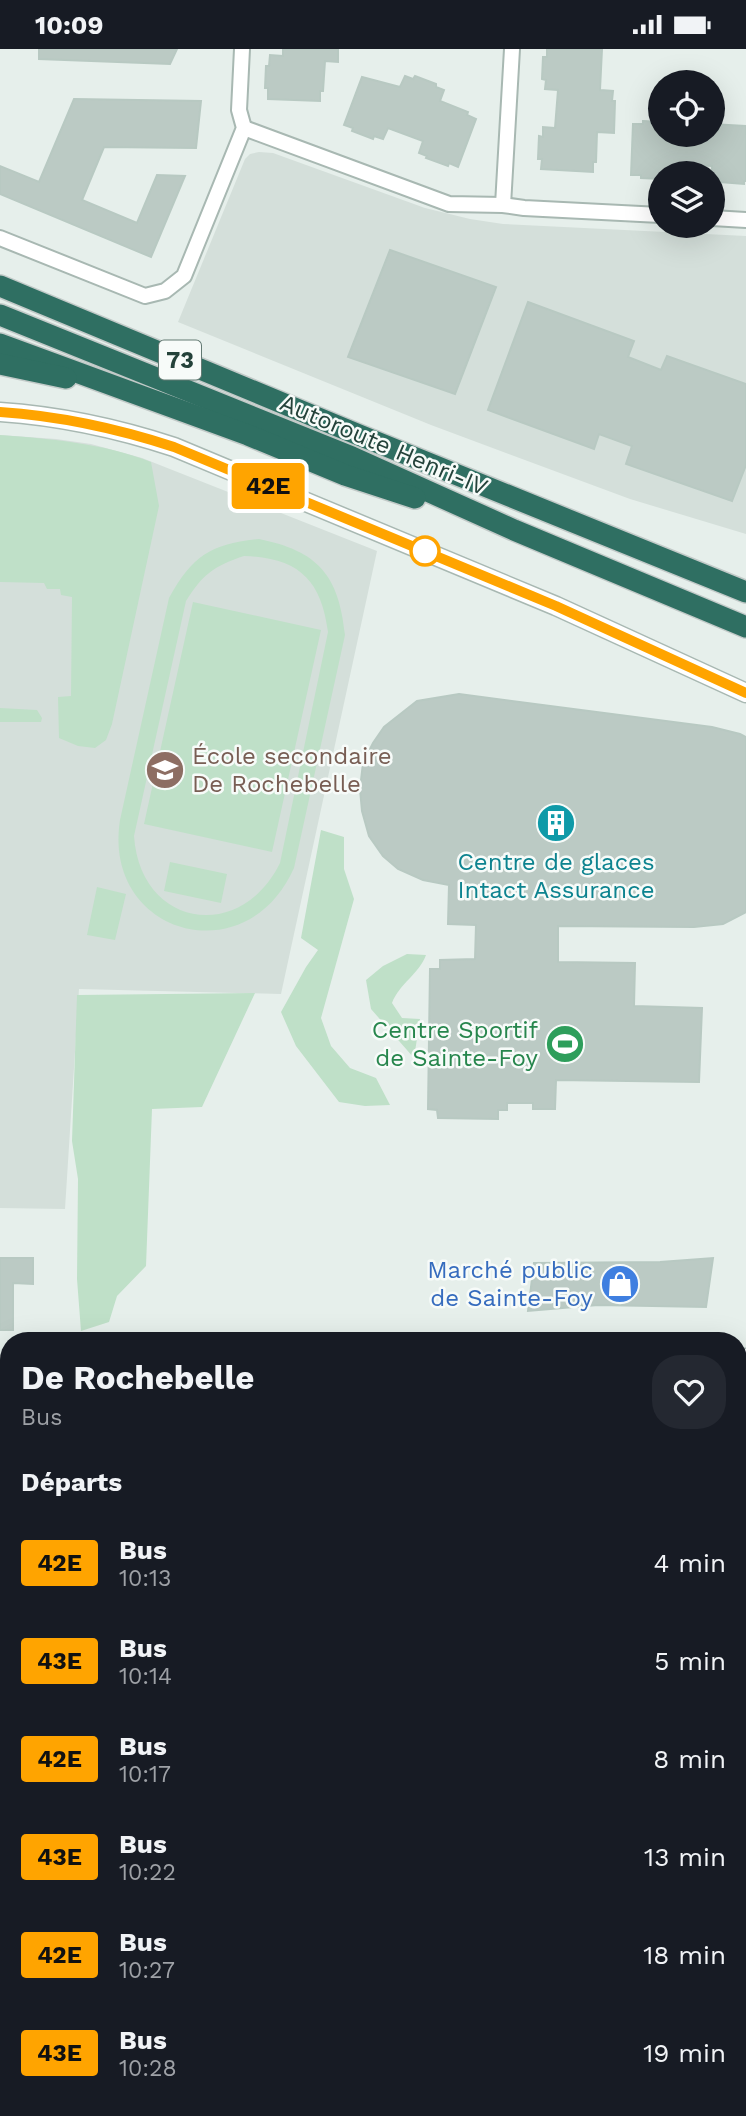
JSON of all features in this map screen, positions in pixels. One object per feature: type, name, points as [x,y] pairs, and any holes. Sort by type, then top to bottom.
[{"type":"highway","name":"Autoroute Henri-IV","points":[[0,286],[746,591]]},
{"type":"highway","name":"Autoroute Henri-IV","points":[[0,315],[352,457],[513,530],[746,627]]},
{"type":"highway","points":[[0,344],[248,435],[345,475],[513,530]]},
{"type":"highway","points":[[0,364],[113,387]]},
{"type":"highway","points":[[660,557],[746,579]]},
{"type":"street","points":[[0,238],[145,296],[165,291],[184,276],[244,128],[239,110],[242,49]]},
{"type":"street","points":[[503,205],[512,49]]},
{"type":"street","points":[[244,128],[449,204],[648,214]]},
{"type":"street","points":[[725,219],[746,220]]},
{"type":"street","points":[[0,412],[71,419],[174,447],[556,606],[746,693]]},
{"type":"shaded area","points":[[273,153],[425,208],[470,219],[503,224],[648,231],[648,238],[746,236],[746,534],[630,499],[431,425],[178,322],[245,159],[250,154]]},
{"type":"shaded area","name":"École secondaire De Rochebelle","points":[[0,435],[91,444],[142,458],[377,551],[281,994],[79,989],[65,1209],[0,1208]]},
{"type":"green space","points":[[0,435],[95,446],[151,462],[159,506],[112,724],[106,740],[95,748],[78,746],[59,738],[58,697],[71,696],[72,597],[61,595],[60,589],[47,589],[44,583],[0,582]]},
{"type":"green space","points":[[259,539],[279,544],[311,559],[322,569],[337,596],[345,635],[294,868],[272,902],[244,922],[213,930],[182,927],[154,914],[133,891],[120,859],[120,820],[169,598],[186,571],[205,554],[242,541]],"holes":[[[244,556],[263,558],[292,567],[313,585],[320,598],[328,632],[280,863],[262,889],[241,906],[218,914],[194,914],[172,906],[154,890],[140,867],[134,836],[186,601],[204,578],[225,563]]]},
{"type":"green space","points":[[193,602],[321,630],[272,852],[144,824]]},
{"type":"green space","points":[[0,708],[37,710],[42,718],[41,722],[0,722]]},
{"type":"green space","points":[[321,830],[344,837],[344,869],[354,899],[321,1018],[331,1046],[350,1068],[376,1078],[390,1105],[365,1106],[339,1102],[296,1046],[281,1012],[318,950],[301,938]]},
{"type":"green space","points":[[170,862],[227,874],[221,903],[164,891]]},
{"type":"green space","points":[[97,887],[126,894],[115,940],[87,935]]},
{"type":"green space","points":[[407,954],[426,955],[392,1003],[402,1018],[420,1019],[414,1058],[371,1009],[366,980],[383,966]]},
{"type":"green space","points":[[255,993],[202,1107],[152,1109],[146,1266],[117,1296],[109,1322],[81,1331],[77,1279],[78,1179],[72,1141],[77,995]]},
{"type":"building","points":[[39,49],[177,49],[170,64],[39,59]]},
{"type":"building","points":[[283,49],[338,49],[338,62],[325,61],[320,101],[268,99],[268,88],[265,88],[266,66],[269,66],[270,55],[283,56]]},
{"type":"building","points":[[547,49],[602,49],[600,90],[613,91],[614,133],[597,132],[593,172],[541,169],[542,159],[538,159],[539,136],[543,137],[543,127],[555,128],[558,90],[545,89],[546,80],[542,79],[543,57],[547,57]]},
{"type":"building","points":[[405,76],[413,79],[415,76],[436,84],[436,87],[444,90],[440,101],[468,112],[467,115],[476,119],[458,167],[426,158],[427,156],[419,153],[423,141],[388,128],[383,139],[374,136],[373,139],[344,125],[362,77],[400,87]]},
{"type":"building","points":[[74,99],[201,101],[196,148],[104,147],[82,200],[137,223],[157,175],[185,176],[151,257],[0,194],[0,166],[39,182]]},
{"type":"building","points":[[643,121],[648,121],[648,147],[725,147],[725,125],[746,126],[746,181],[744,184],[725,182],[725,161],[648,161],[648,178],[631,175],[633,124],[643,124]]},
{"type":"building","points":[[390,250],[496,287],[455,394],[348,357]]},
{"type":"building","points":[[528,302],[634,341],[628,357],[661,370],[667,356],[746,384],[746,465],[732,501],[626,464],[632,446],[599,434],[594,449],[488,410]]},
{"type":"building","name":"Centre de glaces Intact Assurance","points":[[459,694],[712,727],[746,737],[746,912],[723,924],[694,927],[558,926],[558,962],[635,963],[634,1006],[702,1008],[699,1082],[556,1080],[555,1109],[533,1109],[533,1103],[507,1103],[507,1110],[498,1110],[498,1119],[438,1118],[437,1110],[428,1109],[430,969],[440,969],[440,960],[475,959],[476,925],[448,924],[449,885],[423,880],[398,869],[383,856],[369,836],[362,811],[360,789],[363,763],[384,727],[417,701]]},
{"type":"building","points":[[0,1258],[33,1258],[33,1284],[13,1283],[13,1330],[0,1330]]},
{"type":"building","name":"Marché public de Sainte-Foy","points":[[713,1258],[706,1307],[598,1305],[528,1311],[534,1263],[660,1262]]},
{"type":"bus line","name":"42E","points":[[0,412],[71,419],[174,447],[556,606],[746,693]]},
{"type":"place","name":"École secondaire De Rochebelle","points":[[165,770]]},
{"type":"place","name":"Centre de glaces Intact Assurance","points":[[556,823]]},
{"type":"place","name":"Centre Sportif de Sainte-Foy","points":[[565,1044]]},
{"type":"place","name":"Marché public de Sainte-Foy","points":[[620,1284]]}]
